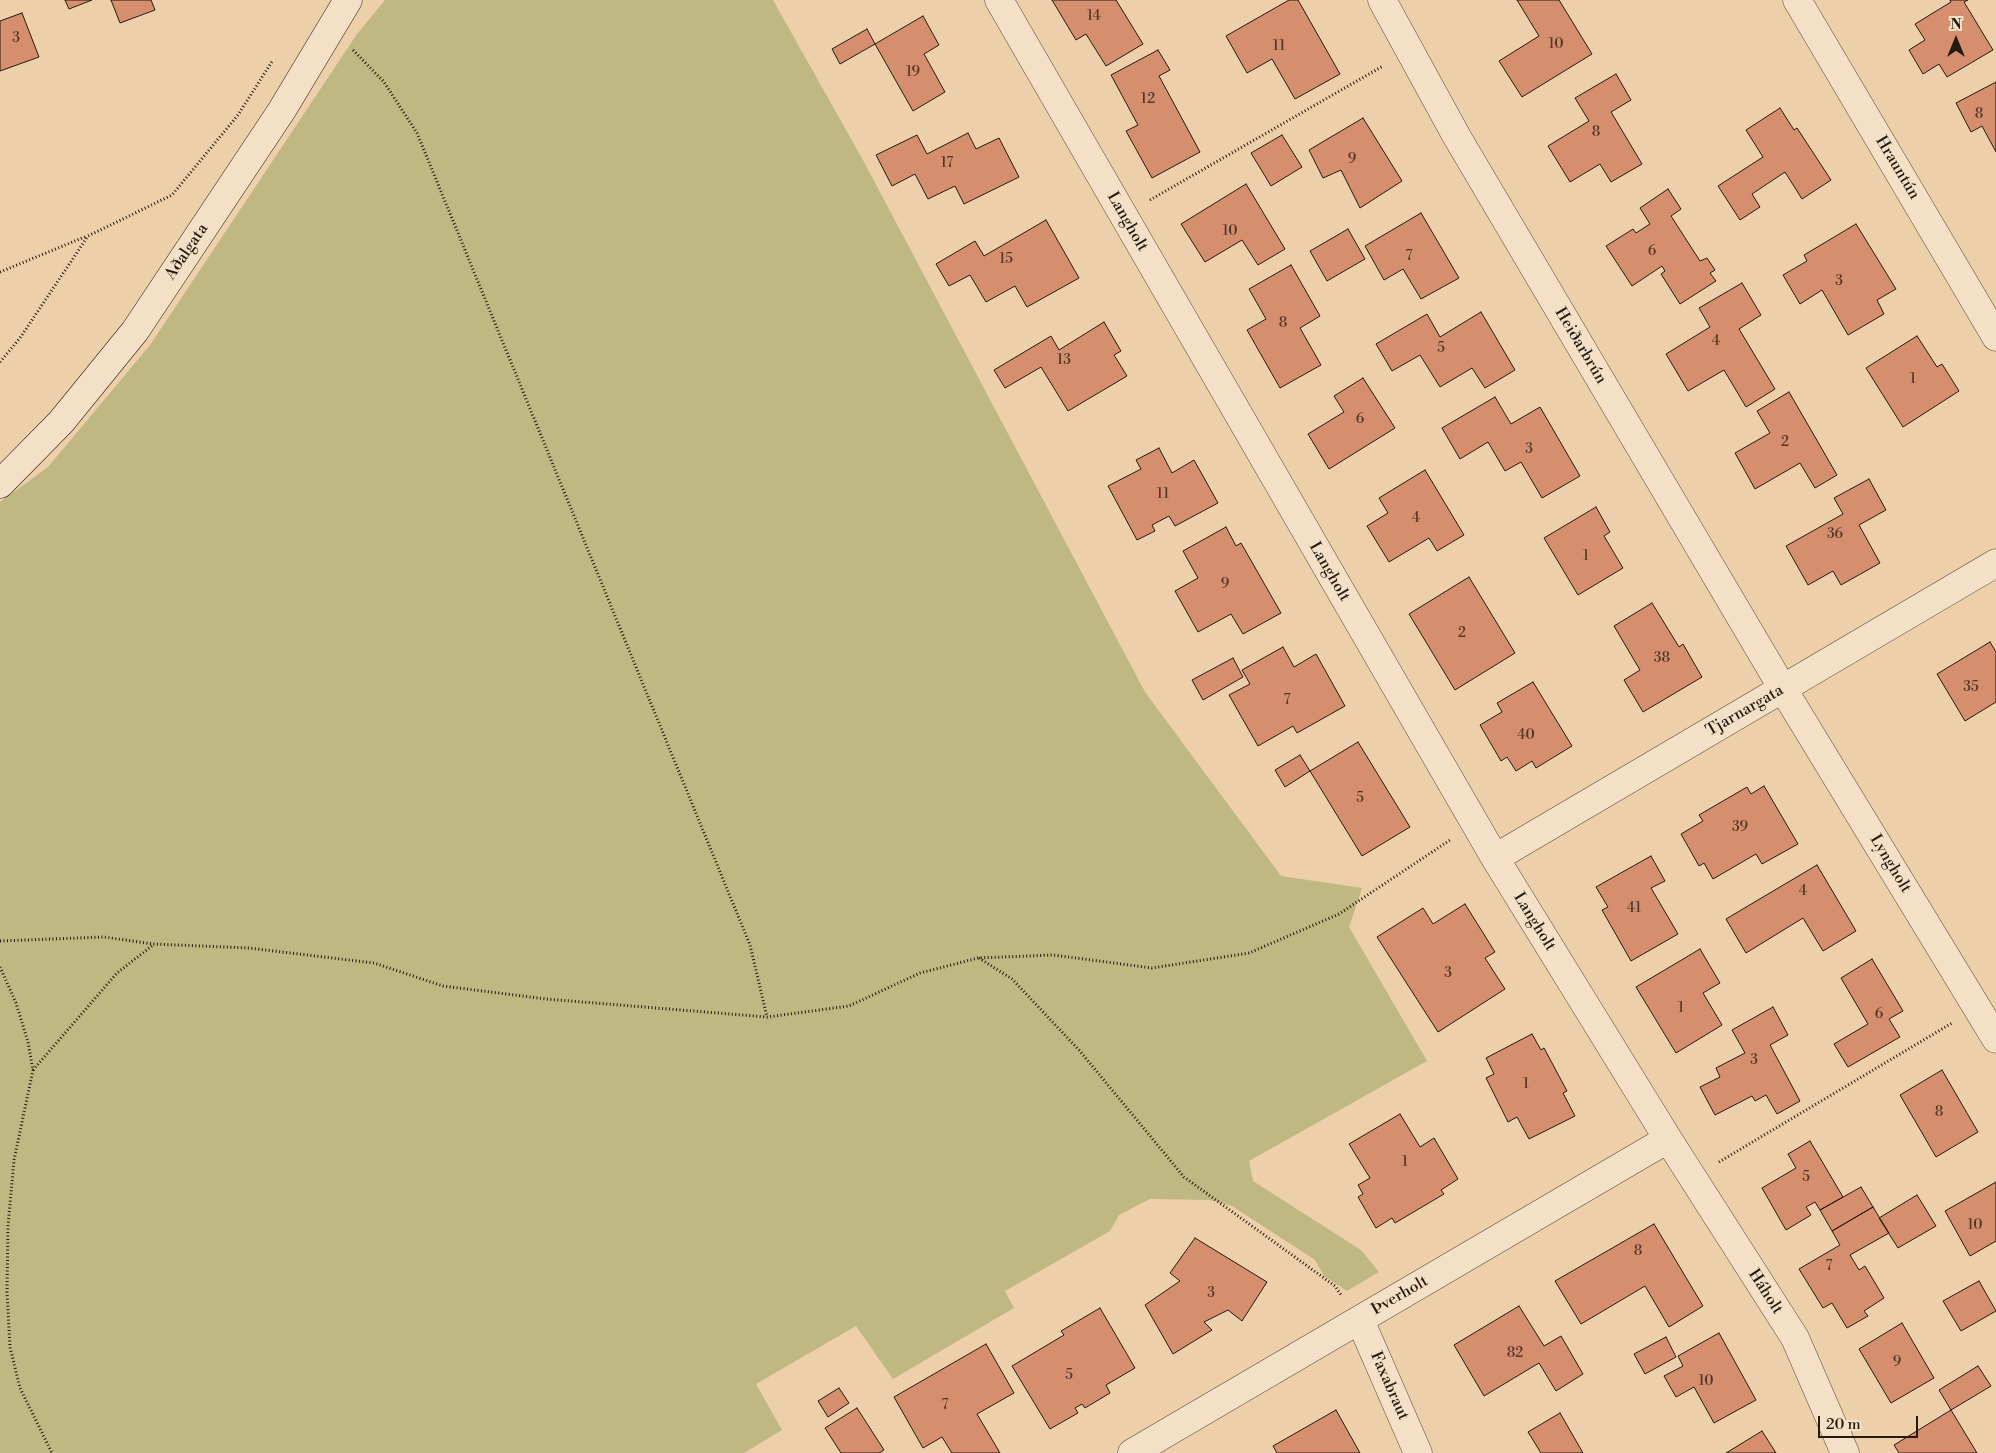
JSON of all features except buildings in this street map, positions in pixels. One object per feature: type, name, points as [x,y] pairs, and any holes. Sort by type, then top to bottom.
[{"type":"street","name":"Aðalgata","points":[[0,484],[61,422],[135,331],[282,110],[348,0]]},
{"type":"street","name":"Langholt","points":[[999,0],[1474,824],[1668,1139]]},
{"type":"street","name":"Heiðarbrún","points":[[1382,0],[1457,137],[1783,689]]},
{"type":"street","name":"Hrauntún","points":[[1797,0],[1996,337]]},
{"type":"street","name":"Tjarnargata","points":[[1495,858],[1996,563]]},
{"type":"street","name":"Lyngholt","points":[[1783,689],[1996,1039]]},
{"type":"street","name":"Háholt","points":[[1668,1139],[1795,1338],[1844,1453]]},
{"type":"street","name":"Þverholt","points":[[1132,1453],[1668,1139]]},
{"type":"street","name":"Faxabraut","points":[[1360,1320],[1418,1453]]},
{"type":"path","points":[[332,28],[384,82],[417,133],[750,945],[767,1017]]},
{"type":"path","points":[[1123,215],[1409,50]]},
{"type":"path","points":[[0,272],[88,236],[172,196],[238,114],[274,57]]},
{"type":"path","points":[[0,362],[20,338],[88,236]]},
{"type":"path","points":[[0,941],[104,936],[153,944],[249,948],[374,963],[443,986],[546,999],[767,1017],[849,1006],[920,973],[978,958],[1053,955],[1152,968],[1249,953],[1339,914],[1474,824]]},
{"type":"path","points":[[33,1070],[117,973],[153,944]]},
{"type":"path","points":[[978,958],[1012,979],[1026,993],[1079,1050],[1184,1176],[1335,1286],[1360,1320]]},
{"type":"path","points":[[0,967],[16,1003],[28,1042],[33,1070],[14,1160],[8,1226],[7,1292],[10,1347],[20,1388],[52,1453]]},
{"type":"path","points":[[1693,1178],[1978,1008]]},
{"type":"shaded area","points":[[385,0],[773,0],[864,162],[1145,692],[1281,876],[1362,888],[1349,927],[1427,1061],[1249,1161],[1253,1181],[1361,1250],[1379,1272],[1347,1291],[1324,1276],[1315,1260],[1232,1206],[1210,1200],[1150,1199],[1119,1215],[1110,1231],[1005,1291],[1014,1308],[893,1379],[856,1326],[756,1384],[782,1430],[744,1453],[0,1453],[0,502],[48,467],[150,345],[357,34]]}]
